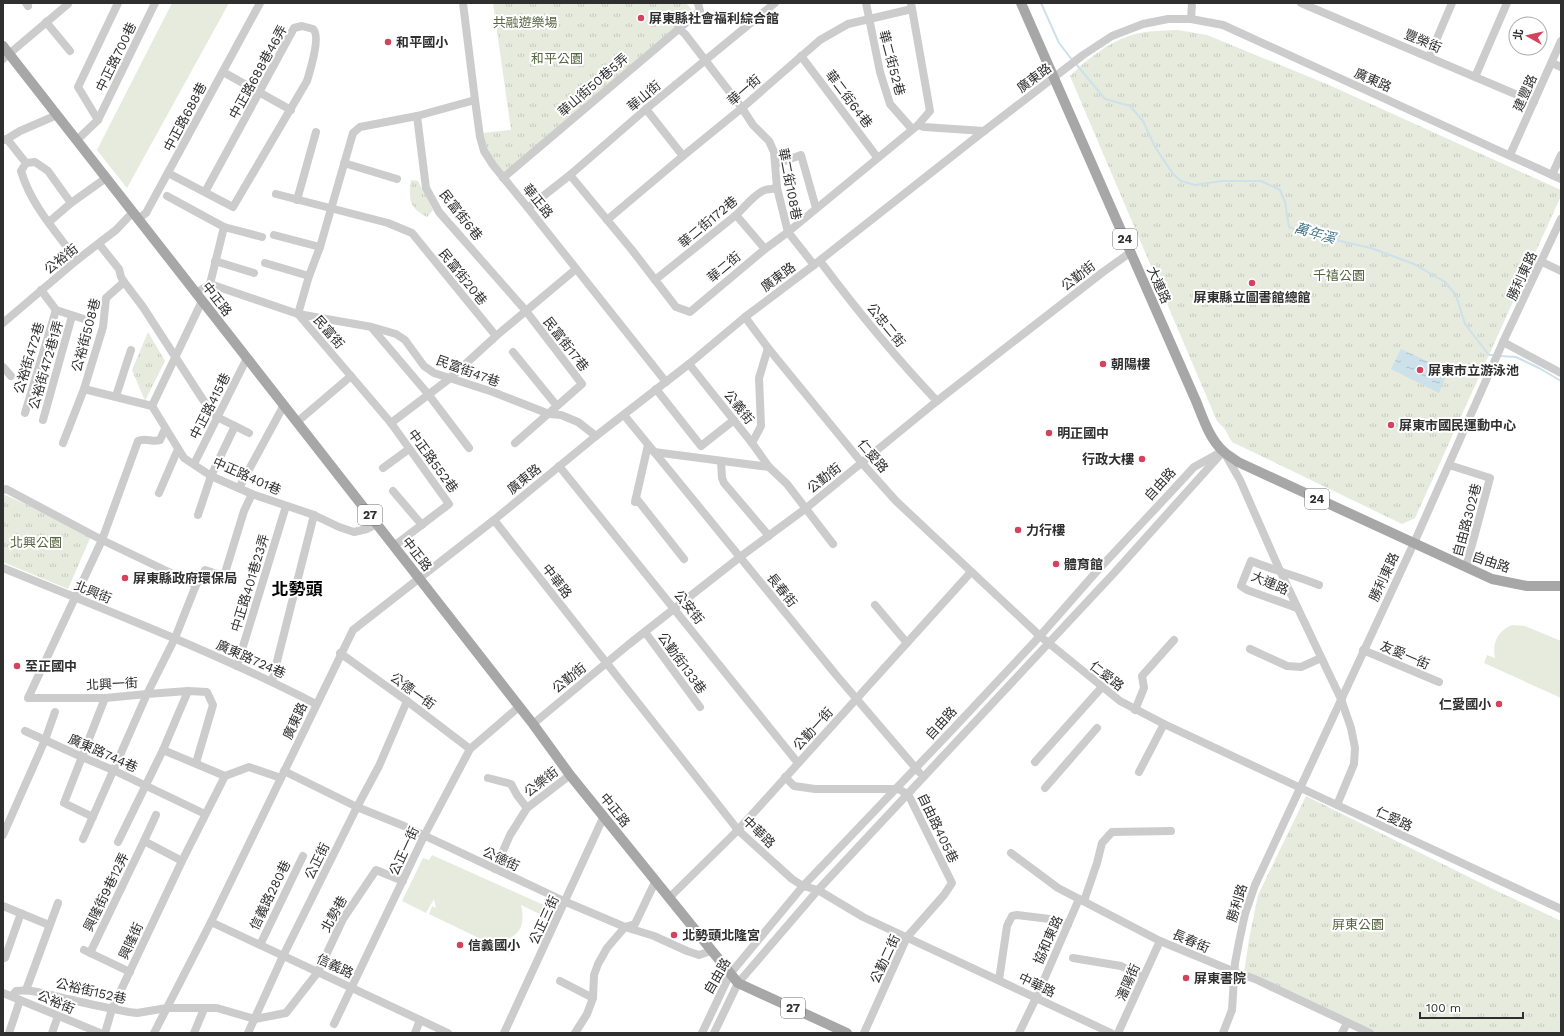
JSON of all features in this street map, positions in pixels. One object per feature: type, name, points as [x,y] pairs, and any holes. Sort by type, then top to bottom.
[{"type":"main road","name":"大連路","points":[[1021,3],[1212,438],[1223,451]]},
{"type":"main road","name":"中正路","points":[[5,53],[106,178],[520,706],[603,818],[656,880],[730,974],[738,983],[847,1033]]},
{"type":"main road","name":"自由路","points":[[1223,451],[1238,462],[1492,579],[1527,586],[1561,586]]},
{"type":"street","name":"中正路700巷","points":[[98,120],[78,87],[118,3]]},
{"type":"street","name":"中正路700巷","points":[[76,140],[98,120],[155,3]]},
{"type":"street","name":"中正路688巷","points":[[135,215],[146,213],[260,3]]},
{"type":"street","name":"華正路","points":[[463,3],[480,138],[484,151],[503,178],[666,382]]},
{"type":"street","name":"華山街","points":[[528,208],[570,175],[646,109],[775,3]]},
{"type":"street","name":"華二街52巷","points":[[866,3],[880,72],[890,104],[915,127]]},
{"type":"street","points":[[1191,19],[1192,3]]},
{"type":"street","name":"豐榮街","points":[[1301,3],[1317,6],[1429,57],[1534,102]]},
{"type":"street","points":[[1429,57],[1452,3]]},
{"type":"street","points":[[1475,77],[1507,3]]},
{"type":"street","points":[[5,53],[68,4]]},
{"type":"street","name":"華一街","points":[[607,220],[742,108],[820,40],[848,24],[911,6]]},
{"type":"street","name":"華二街","points":[[570,175],[676,307],[690,312],[915,127],[930,111],[911,6]]},
{"type":"street","name":"華山街50巷5弄","points":[[503,178],[678,28],[699,7]]},
{"type":"street","name":"廣東路","points":[[154,1033],[211,922],[283,775],[340,653],[353,630],[494,520],[596,436],[689,364],[745,317],[817,263],[1083,55],[1112,36],[1143,24],[1168,19],[1191,19],[1223,25],[1561,179]]},
{"type":"street","points":[[46,22],[70,51]]},
{"type":"street","name":"中正路688巷46弄","points":[[302,26],[313,29],[317,35],[311,69],[307,81],[291,110],[233,207],[205,192],[294,28],[302,26]]},
{"type":"street","name":"華二街108巷","points":[[678,28],[685,34],[706,60],[742,108],[752,126],[769,141],[774,152],[777,188],[788,232],[817,263]]},
{"type":"street","name":"建豐路","points":[[1510,155],[1561,41]]},
{"type":"street","name":"華二街64巷","points":[[801,56],[878,157]]},
{"type":"street","points":[[1552,63],[1561,67]]},
{"type":"street","points":[[222,72],[291,110]]},
{"type":"street","name":"民富街","points":[[390,423],[298,314],[309,276],[320,247],[353,133],[360,127],[417,116],[475,100]]},
{"type":"street","points":[[646,109],[683,156]]},
{"type":"street","points":[[26,163],[5,139],[56,115]]},
{"type":"street","name":"民富街6巷","points":[[417,116],[426,188],[440,212],[526,311]]},
{"type":"street","points":[[915,127],[984,131]]},
{"type":"street","points":[[297,200],[316,132]]},
{"type":"street","points":[[776,164],[801,155],[816,208]]},
{"type":"street","points":[[1552,175],[1561,155]]},
{"type":"street","points":[[26,163],[35,162],[48,171],[71,203]]},
{"type":"street","points":[[26,163],[21,171],[25,185],[34,202],[77,260]]},
{"type":"street","points":[[344,163],[397,179]]},
{"type":"street","points":[[168,173],[205,192]]},
{"type":"street","points":[[49,222],[71,203],[106,178]]},
{"type":"street","name":"華二街172巷","points":[[655,280],[736,215],[755,195],[764,190],[777,188]]},
{"type":"street","points":[[276,194],[331,209]]},
{"type":"street","points":[[167,196],[224,227],[262,237]]},
{"type":"street","name":"民富街20巷","points":[[331,209],[388,223],[412,233],[496,336]]},
{"type":"street","name":"公裕街","points":[[3,323],[77,260],[135,215]]},
{"type":"street","points":[[736,215],[765,249]]},
{"type":"street","name":"勝利東路","points":[[1300,788],[1414,543],[1488,376],[1542,262],[1561,218]]},
{"type":"street","points":[[84,389],[152,406],[175,357],[199,297],[210,284],[224,227]]},
{"type":"street","points":[[274,235],[320,247]]},
{"type":"street","points":[[99,244],[119,269],[124,282],[143,307],[209,409],[217,417],[249,433]]},
{"type":"street","name":"公勤街","points":[[533,724],[675,608],[805,509],[938,401],[1103,272],[1131,252]]},
{"type":"street","points":[[215,261],[254,273]]},
{"type":"street","points":[[265,262],[309,276]]},
{"type":"street","points":[[1542,262],[1561,271]]},
{"type":"street","name":"公忠二街","points":[[817,263],[857,307],[890,349],[938,401]]},
{"type":"street","points":[[390,423],[449,379],[496,336],[576,269]]},
{"type":"street","name":"公裕街508巷","points":[[63,443],[84,389],[103,326],[106,298],[124,282]]},
{"type":"street","name":"民富街47巷","points":[[210,284],[298,314],[372,327],[396,334],[405,340],[424,366],[434,373],[493,392],[549,414],[561,415],[578,422],[596,436]]},
{"type":"street","points":[[41,290],[56,310],[84,319]]},
{"type":"street","name":"公裕街472巷","points":[[25,413],[56,310]]},
{"type":"street","name":"民富街17巷","points":[[515,443],[582,384],[526,311]]},
{"type":"street","name":"公裕街472巷1弄","points":[[43,420],[72,316]]},
{"type":"street","name":"仁愛路","points":[[745,317],[768,348],[862,463],[896,501],[1040,636],[1120,701],[1164,724],[1561,909]]},
{"type":"street","points":[[372,327],[428,394],[469,448]]},
{"type":"street","points":[[1504,342],[1560,372],[1561,362]]},
{"type":"street","points":[[752,442],[761,426],[759,378],[768,348]]},
{"type":"street","points":[[116,396],[131,350]]},
{"type":"street","points":[[513,352],[557,406]]},
{"type":"street","name":"中正路415巷","points":[[194,464],[247,358]]},
{"type":"street","name":"公義街","points":[[689,364],[752,442],[769,467],[786,484],[833,544]]},
{"type":"street","points":[[3,367],[11,376]]},
{"type":"street","points":[[297,422],[351,376]]},
{"type":"street","points":[[656,389],[701,446],[734,420]]},
{"type":"street","points":[[239,488],[284,405]]},
{"type":"street","name":"中正路401巷","points":[[152,406],[184,458],[211,476],[252,494],[314,515],[339,527],[354,532],[367,529],[377,524]]},
{"type":"street","name":"長春街","points":[[624,415],[856,699],[924,777]]},
{"type":"street","name":"中正路552巷","points":[[390,423],[449,504],[394,546]]},
{"type":"street","points":[[198,515],[211,476],[235,426]]},
{"type":"street","name":"北興一街","points":[[165,429],[160,440],[141,439],[138,441],[102,540],[28,698],[105,698],[147,694],[175,638],[196,585],[205,570],[224,576],[244,511],[252,494]]},
{"type":"street","points":[[648,445],[635,501],[684,559]]},
{"type":"street","points":[[158,493],[178,449]]},
{"type":"street","points":[[384,468],[408,449]]},
{"type":"street","name":"大連路","points":[[1223,451],[1240,480],[1297,608],[1341,699]]},
{"type":"street","name":"自由路","points":[[702,1033],[730,974],[803,886],[898,789],[1040,636],[1097,571],[1194,466],[1223,451]]},
{"type":"street","name":"自由路","points":[[714,1033],[738,983],[818,890],[1115,572],[1223,451]]},
{"type":"street","points":[[654,452],[769,467]]},
{"type":"street","points":[[721,461],[722,478],[724,483],[769,536]]},
{"type":"street","name":"自由路302巷","points":[[1449,465],[1490,478],[1466,567]]},
{"type":"street","name":"公安街","points":[[559,466],[675,608],[798,763]]},
{"type":"street","points":[[3,490],[6,489],[102,540],[196,585]]},
{"type":"street","points":[[393,491],[422,525]]},
{"type":"street","name":"中正路401巷23弄","points":[[237,666],[286,506]]},
{"type":"street","points":[[272,681],[314,515]]},
{"type":"street","name":"中華路","points":[[494,520],[738,830],[792,879],[803,886],[818,890],[863,917],[1111,1033]]},
{"type":"street","name":"大連路","points":[[1281,573],[1251,561],[1241,586],[1247,590],[1297,608]]},
{"type":"street","name":"北興街","points":[[3,568],[175,638]]},
{"type":"street","name":"公勤一街","points":[[669,898],[738,830],[971,572]]},
{"type":"street","points":[[1281,573],[1303,578],[1319,585]]},
{"type":"street","points":[[875,605],[908,643]]},
{"type":"street","name":"公勤街133巷","points":[[645,632],[700,707]]},
{"type":"street","name":"廣東路724巷","points":[[175,638],[272,681],[316,704]]},
{"type":"street","points":[[1135,710],[1144,688],[1142,676],[1174,640]]},
{"type":"street","points":[[1250,649],[1287,666],[1302,667],[1321,658]]},
{"type":"street","name":"友愛一街","points":[[1363,650],[1439,682]]},
{"type":"street","name":"公德一街","points":[[340,653],[470,749]]},
{"type":"street","points":[[1035,762],[1102,687]]},
{"type":"street","points":[[118,842],[163,750],[188,691]]},
{"type":"street","points":[[83,838],[147,694],[188,691],[207,692],[213,705],[196,763]]},
{"type":"street","points":[[93,817],[64,803],[105,698]]},
{"type":"street","points":[[1336,805],[1354,764],[1355,748],[1351,728],[1341,699]]},
{"type":"street","name":"公正街","points":[[248,1033],[283,956],[388,747],[407,701]]},
{"type":"street","name":"公正一街","points":[[334,1024],[424,836],[470,749],[520,706]]},
{"type":"street","points":[[3,835],[45,740],[55,712]]},
{"type":"street","points":[[1139,772],[1164,724]]},
{"type":"street","points":[[1045,788],[1097,728]]},
{"type":"street","name":"廣東路744巷","points":[[25,731],[114,770],[205,814]]},
{"type":"street","points":[[163,750],[225,776]]},
{"type":"street","points":[[144,841],[182,861],[225,776],[249,767],[283,775]]},
{"type":"street","name":"公德街","points":[[283,775],[404,826],[566,902],[625,927],[654,936],[687,951],[700,955],[711,951]]},
{"type":"street","name":"公樂街","points":[[495,869],[510,835],[527,808],[570,775]]},
{"type":"street","name":"公樂街","points":[[488,778],[511,784],[527,808]]},
{"type":"street","points":[[785,778],[794,786],[815,789],[898,789]]},
{"type":"street","name":"勝利路","points":[[1223,1033],[1233,1006],[1235,972],[1241,930],[1252,893],[1300,788]]},
{"type":"street","name":"自由路405巷","points":[[898,789],[908,794],[952,883]]},
{"type":"street","name":"興隆街9巷12弄","points":[[130,972],[87,952],[156,815]]},
{"type":"street","name":"公正三街","points":[[504,1033],[566,902],[603,818]]},
{"type":"street","name":"協和東路","points":[[1019,1033],[1068,924],[1081,900],[1097,863],[1102,843],[1112,832],[1171,831]]},
{"type":"street","name":"長春街","points":[[1011,853],[1058,888],[1160,940],[1255,980],[1370,1033]]},
{"type":"street","name":"信義路280巷","points":[[260,945],[303,856]]},
{"type":"street","name":"興隆街","points":[[105,1033],[112,1009],[182,861]]},
{"type":"street","name":"北勢巷","points":[[255,1019],[286,1013],[318,972],[344,918],[376,870],[403,881]]},
{"type":"street","points":[[575,1033],[587,1014],[593,998],[594,975],[598,964],[607,948],[625,927],[635,924],[656,880]]},
{"type":"street","name":"公勤二街","points":[[864,1033],[907,937],[944,895],[952,883]]},
{"type":"street","points":[[12,996],[16,991],[26,990],[48,925],[58,903]]},
{"type":"street","points":[[3,906],[48,925]]},
{"type":"street","points":[[5,958],[21,913]]},
{"type":"street","points":[[999,980],[1007,926],[1012,916],[1017,915],[1058,920],[1068,924]]},
{"type":"street","name":"信義路","points":[[211,922],[448,1033]]},
{"type":"street","name":"瀋陽街","points":[[1118,1033],[1160,940]]},
{"type":"street","points":[[1073,958],[1121,966],[1143,977]]},
{"type":"street","points":[[560,981],[593,998]]},
{"type":"street","name":"公裕街152巷","points":[[26,990],[46,993],[112,1009],[137,1012],[167,1008],[217,1008],[255,1019]]},
{"type":"street","name":"公裕街","points":[[3,993],[100,1033]]},
{"type":"street","points":[[9,1033],[20,1000]]},
{"type":"street","points":[[194,1033],[204,1009]]},
{"type":"street","points":[[52,1033],[58,1016]]},
{"type":"street","points":[[415,1033],[420,1020]]},
{"type":"street","points":[[1342,1033],[1347,1022]]},
{"type":"green space","points":[[172,3],[229,3],[127,188],[97,150]]},
{"type":"green space","name":"和平公園","points":[[493,3],[686,3],[692,10],[689,17],[536,148],[501,174],[489,158],[482,133],[511,130]]},
{"type":"green space","name":"千禧公園","points":[[1178,30],[1207,35],[1329,85],[1561,190],[1561,196],[1415,518],[1402,524],[1232,442],[1224,428],[1217,421],[1070,76],[1098,53],[1121,39],[1141,33]]},
{"type":"green space","points":[[411,180],[418,181],[433,210],[427,217],[416,210],[411,202]]},
{"type":"green space","points":[[148,332],[165,361],[145,401],[132,370]]},
{"type":"green space","name":"北興公園","points":[[3,494],[92,534],[68,589],[3,562]]},
{"type":"green space","points":[[1512,625],[1525,626],[1561,641],[1561,698],[1484,663],[1487,655],[1495,658],[1494,648],[1499,634]]},
{"type":"green space","name":"屏東公園","points":[[1306,796],[1495,890],[1561,921],[1561,1033],[1377,1033],[1244,973],[1258,895]]},
{"type":"green space","points":[[432,855],[555,910],[550,919],[521,905],[523,918],[518,932],[514,936],[501,941],[515,948],[512,954],[429,914],[432,906],[436,908],[434,899],[426,913],[402,901],[423,858],[429,860]]},
{"type":"water","name":"屏東市立游泳池","points":[[1401,349],[1448,371],[1439,393],[1391,369]]},
{"type":"waterway","name":"萬年溪","points":[[1041,3],[1059,43],[1073,61]]},
{"type":"waterway","name":"萬年溪","points":[[1076,64],[1105,99],[1130,106],[1143,121],[1155,147],[1173,174],[1181,181],[1195,185],[1221,181],[1261,181],[1280,190],[1285,202],[1289,227],[1305,233],[1371,248],[1414,264],[1445,282],[1456,295],[1465,324],[1489,355],[1495,355]]},
{"type":"waterway","name":"萬年溪","points":[[1500,356],[1516,357],[1561,381]]},
{"type":"place","name":"屏東縣社會福利綜合館","points":[[641,18]]},
{"type":"place","name":"和平國小","points":[[388,42]]},
{"type":"place","name":"屏東縣立圖書館總館","points":[[1252,283]]},
{"type":"place","name":"朝陽樓","points":[[1103,364]]},
{"type":"place","name":"屏東市立游泳池","points":[[1420,370]]},
{"type":"place","name":"屏東市國民運動中心","points":[[1391,425]]},
{"type":"place","name":"明正國中","points":[[1049,433]]},
{"type":"place","name":"行政大樓","points":[[1142,459]]},
{"type":"place","name":"力行樓","points":[[1018,530]]},
{"type":"place","name":"體育館","points":[[1056,564]]},
{"type":"place","name":"屏東縣政府環保局","points":[[125,578]]},
{"type":"place","name":"至正國中","points":[[17,666]]},
{"type":"place","name":"仁愛國小","points":[[1499,704]]},
{"type":"place","name":"北勢頭北隆宮","points":[[674,935]]},
{"type":"place","name":"信義國小","points":[[460,945]]},
{"type":"place","name":"屏東書院","points":[[1186,978]]},
{"type":"district","name":"北勢頭","points":[[297,589]]},
{"type":"park label","name":"共融遊樂場","points":[[525,22]]}]
